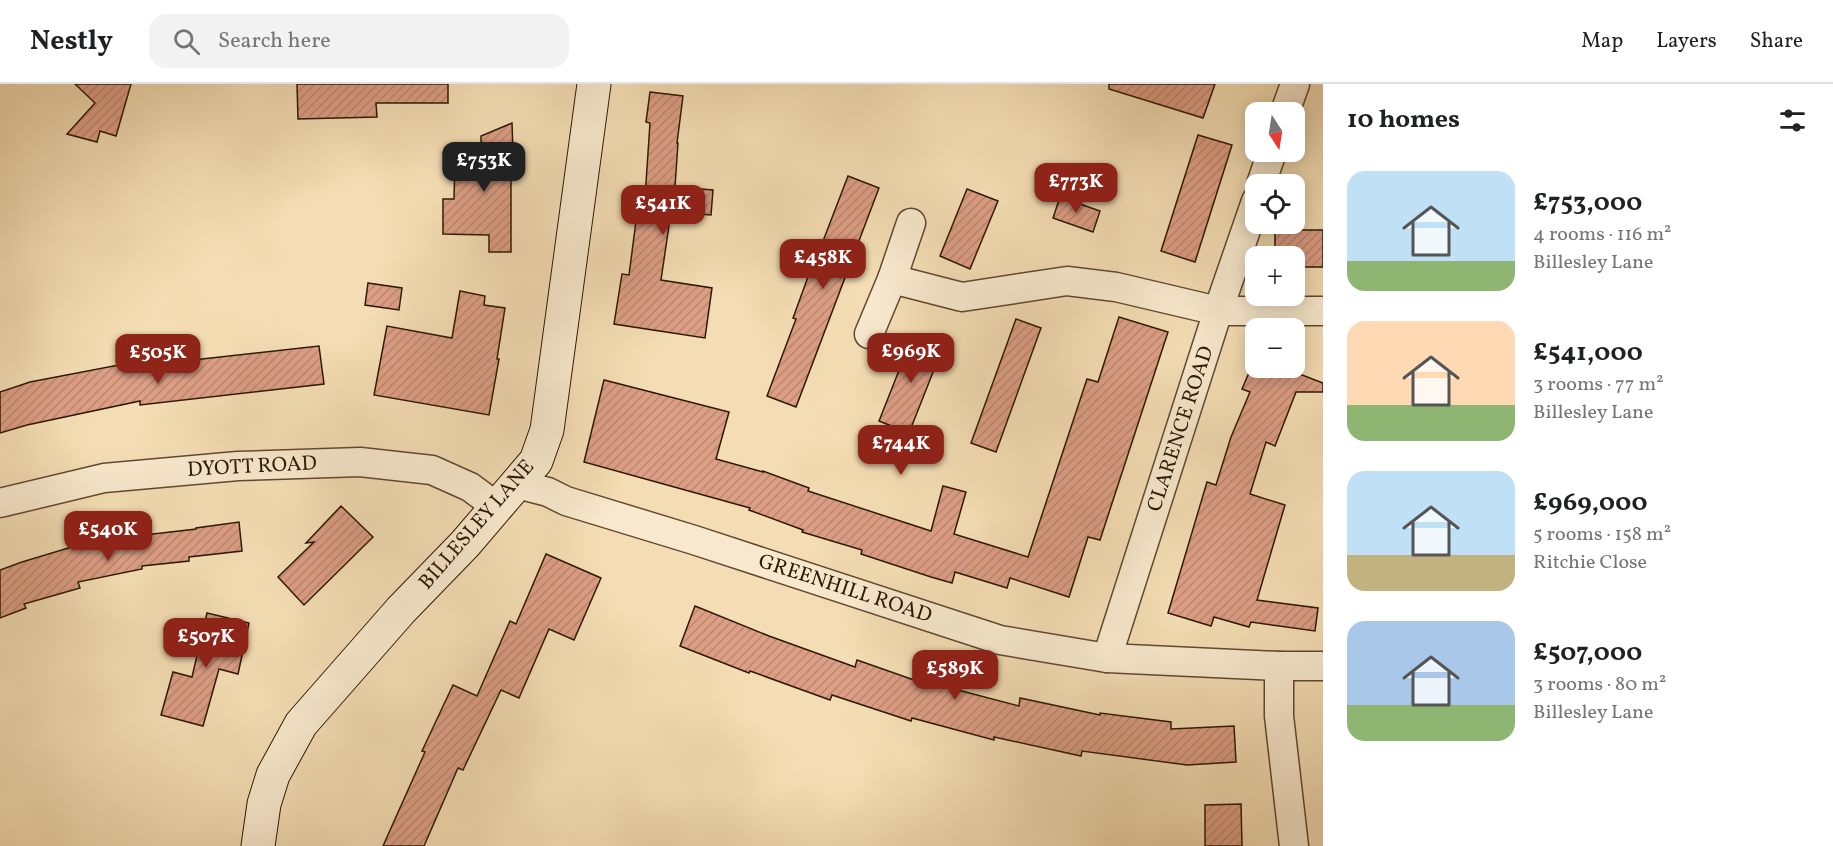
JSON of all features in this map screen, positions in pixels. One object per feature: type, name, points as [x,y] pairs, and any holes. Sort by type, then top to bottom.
[{"type":"street","name":"BILLESLEY LANE","points":[[258,846],[264,804],[273,776],[301,724],[394,617],[465,544],[536,461],[547,430],[594,84]]},
{"type":"street","points":[[1289,102],[1295,84]]},
{"type":"street","points":[[869,334],[892,279],[911,223]]},
{"type":"street","name":"CLARENCE ROAD","points":[[1107,658],[1245,233]]},
{"type":"street","points":[[892,279],[962,297],[1067,281],[1116,287],[1218,311],[1323,311]]},
{"type":"street","name":"DYOTT ROAD","points":[[0,503],[105,478],[238,466],[360,462],[432,470],[470,487],[507,495]]},
{"type":"street","name":"GREENHILL ROAD","points":[[507,495],[548,492],[566,501],[694,540],[1000,640],[1107,658],[1323,666]]},
{"type":"street","points":[[1279,666],[1279,716],[1294,846]]},
{"type":"building","points":[[75,84],[131,84],[116,136],[100,131],[97,142],[67,134],[95,103]]},
{"type":"building","points":[[297,84],[448,84],[448,103],[376,103],[377,117],[298,119]]},
{"type":"building","points":[[1109,84],[1215,84],[1203,118],[1109,89]]},
{"type":"building","points":[[650,92],[683,96],[677,143],[675,187],[713,190],[711,215],[671,212],[661,280],[712,288],[705,338],[614,324],[622,274],[629,275],[639,198],[645,198],[650,123],[646,122]]},
{"type":"building","points":[[512,123],[514,180],[511,180],[511,252],[489,252],[489,235],[443,234],[443,199],[454,199],[455,158],[481,159],[481,136]]},
{"type":"building","points":[[1198,135],[1232,145],[1195,262],[1161,251]]},
{"type":"building","points":[[848,176],[879,188],[796,407],[767,396],[796,319],[793,318],[818,249],[820,249]]},
{"type":"building","points":[[967,189],[998,201],[970,269],[940,256]]},
{"type":"building","points":[[1060,197],[1100,211],[1093,232],[1053,218]]},
{"type":"building","points":[[1305,230],[1323,230],[1323,267],[1305,267],[1305,246],[1275,246],[1275,234],[1305,234]]},
{"type":"building","points":[[368,283],[402,288],[399,310],[365,305]]},
{"type":"building","points":[[460,291],[485,296],[484,305],[505,308],[489,415],[374,395],[387,326],[452,338]]},
{"type":"building","points":[[1119,317],[1168,332],[1100,540],[1088,537],[1069,597],[1010,578],[1007,588],[955,572],[952,583],[861,554],[862,550],[802,532],[803,530],[749,510],[750,508],[584,462],[604,380],[729,412],[716,459],[763,471],[809,488],[808,491],[931,531],[943,486],[966,492],[954,534],[1028,557],[1087,379],[1098,382]]},
{"type":"building","points":[[1016,319],[1041,328],[996,452],[971,443]]},
{"type":"building","points":[[913,335],[943,347],[909,433],[879,421]]},
{"type":"building","points":[[319,346],[324,384],[140,405],[140,401],[0,433],[0,392],[30,382],[129,363],[130,367]]},
{"type":"building","points":[[1305,376],[1323,383],[1323,392],[1296,392],[1275,446],[1266,442],[1250,494],[1285,505],[1257,600],[1318,608],[1315,631],[1251,622],[1249,627],[1214,617],[1211,626],[1168,613],[1207,482],[1216,485],[1231,437],[1250,392],[1242,389],[1247,378],[1305,378]]},
{"type":"building","points":[[341,506],[373,537],[304,605],[278,577],[314,542],[306,543]]},
{"type":"building","points":[[239,522],[242,551],[189,557],[189,561],[142,566],[142,569],[78,582],[80,588],[24,604],[26,608],[0,618],[0,570],[75,546],[136,535]]},
{"type":"building","points":[[546,554],[601,578],[574,640],[549,629],[519,698],[501,690],[463,770],[458,768],[424,846],[383,846],[425,752],[422,751],[453,685],[477,696],[510,621],[516,624]]},
{"type":"building","points":[[695,606],[855,667],[857,660],[934,687],[935,684],[1019,706],[1020,698],[1100,715],[1100,713],[1171,722],[1171,729],[1234,726],[1236,762],[1187,765],[1082,751],[1081,756],[994,737],[994,740],[912,718],[911,721],[832,695],[830,700],[750,671],[749,673],[680,646]]},
{"type":"building","points":[[207,613],[249,623],[238,674],[219,669],[203,726],[161,715],[173,672],[192,677]]},
{"type":"building","points":[[1241,804],[1242,846],[1205,846],[1205,805]]}]
